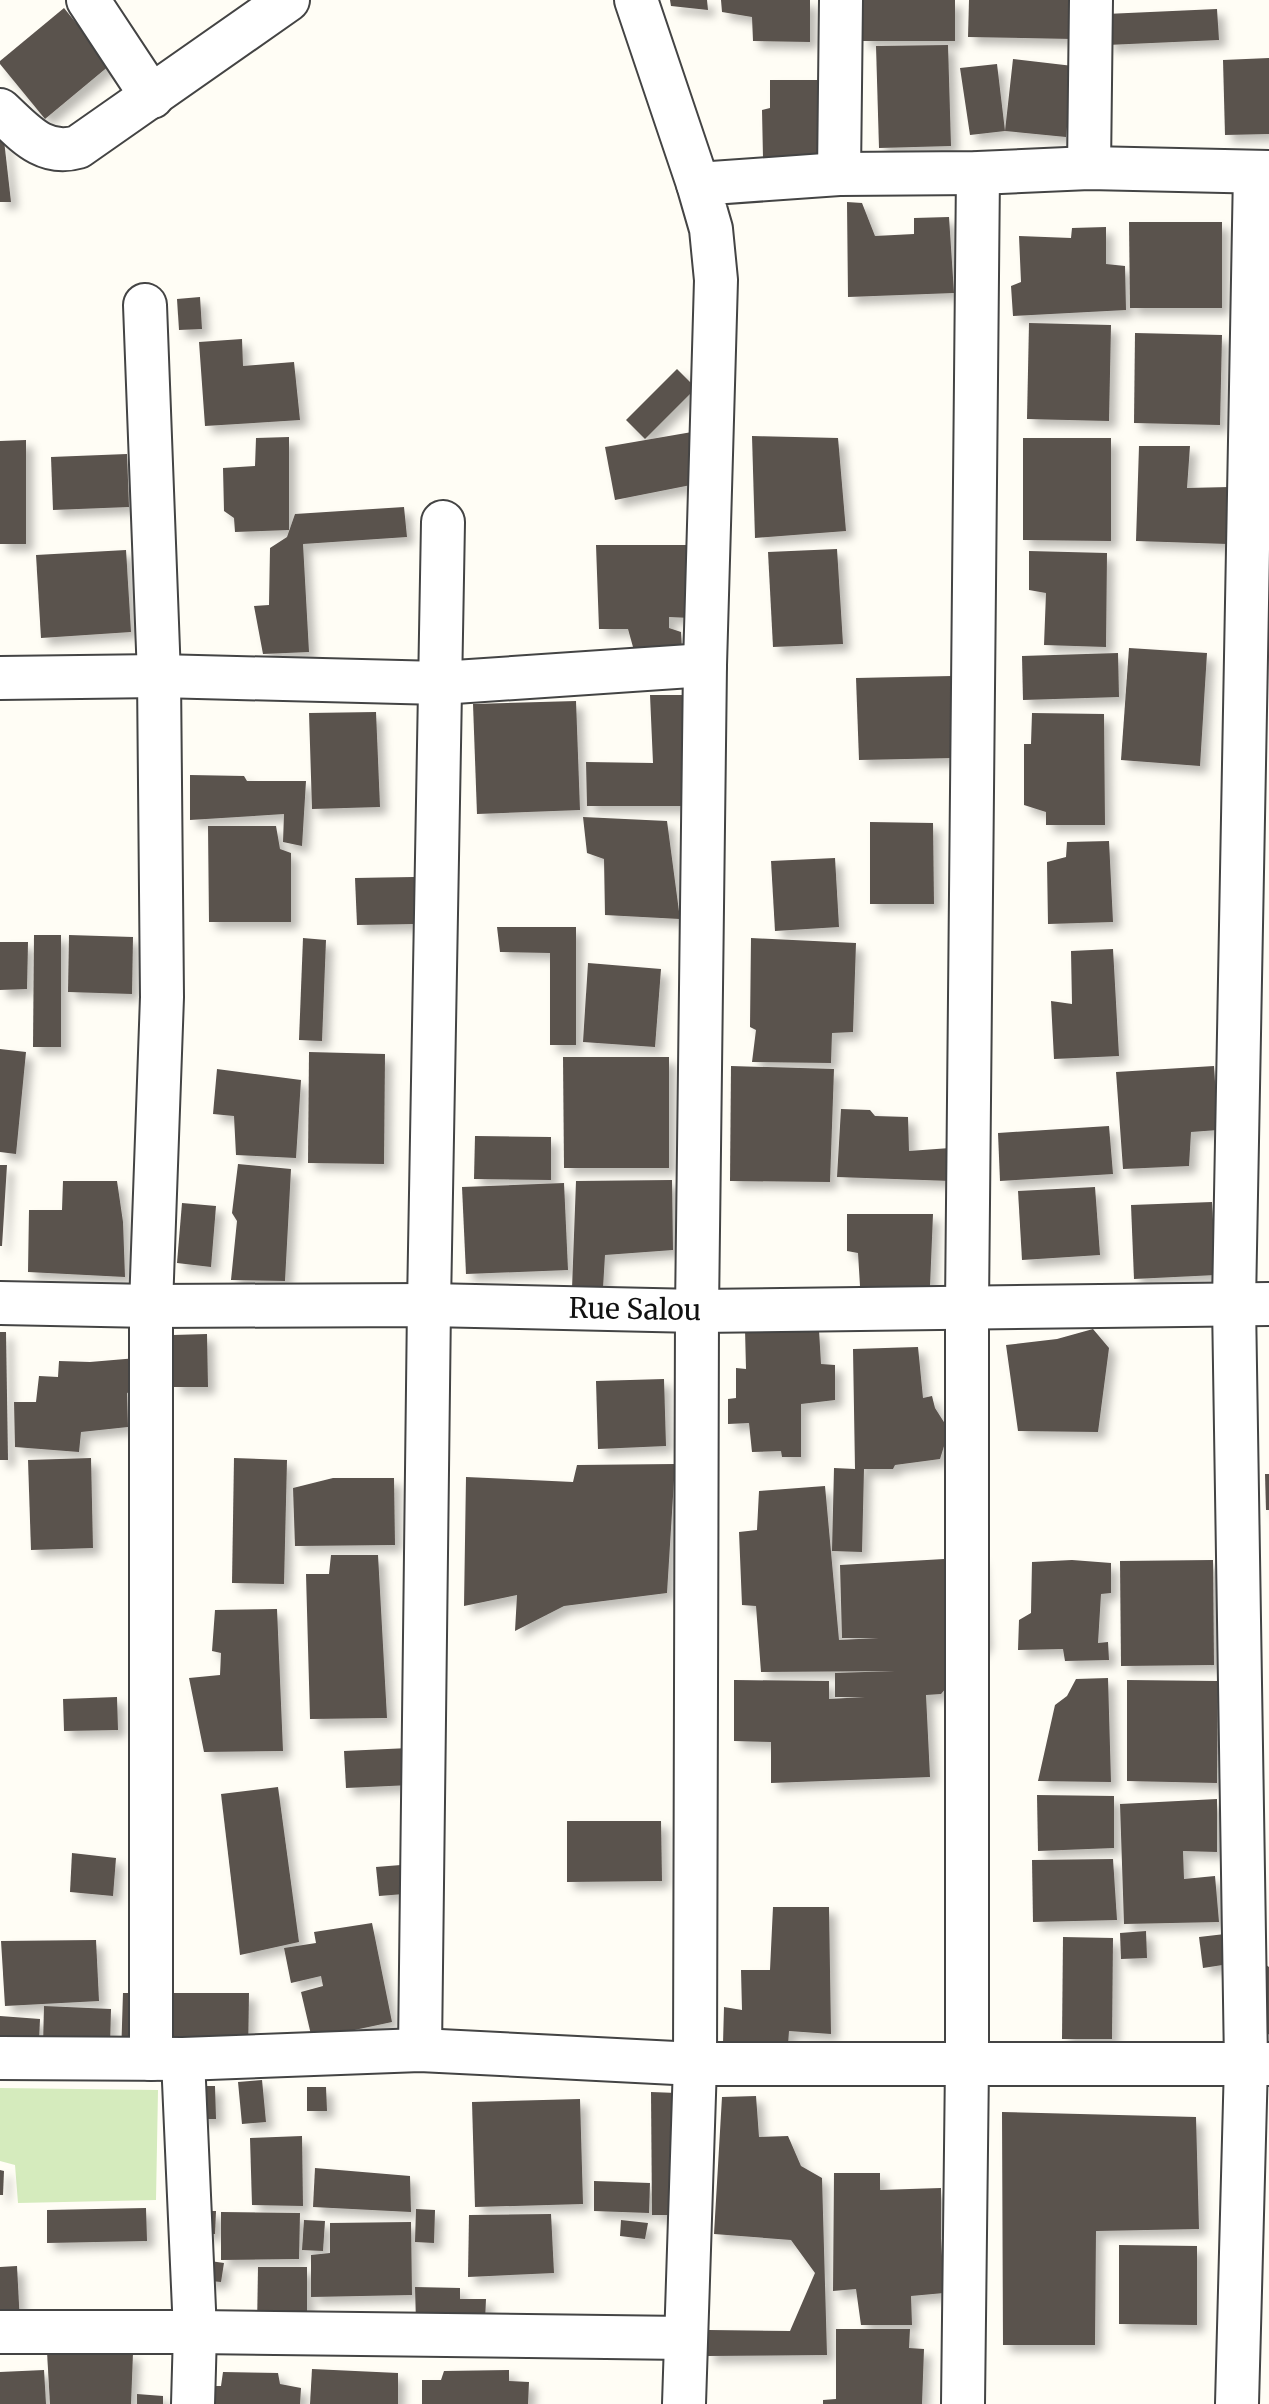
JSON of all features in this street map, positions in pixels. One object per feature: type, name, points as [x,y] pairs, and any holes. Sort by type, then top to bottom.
[{"type":"street","points":[[88,0],[152,97]]},
{"type":"street","points":[[0,110],[45,146],[62,151],[78,147],[288,0]]},
{"type":"street","points":[[636,0],[711,229],[716,280],[705,665],[697,1311],[695,2064],[684,2404]]},
{"type":"street","points":[[839,174],[841,0]]},
{"type":"street","points":[[1089,168],[1091,0]]},
{"type":"street","points":[[698,184],[839,174],[1089,168],[1262,172],[1252,1303],[1257,2064],[1237,2404]]},
{"type":"street","points":[[963,2404],[967,2064],[967,1306],[978,173]]},
{"type":"street","points":[[145,305],[159,676],[162,997],[151,1306],[167,2059],[195,2332],[193,2404]]},
{"type":"street","points":[[420,2050],[443,522]]},
{"type":"street","points":[[0,678],[159,676],[440,683],[705,665]]},
{"type":"street","name":"Rue Salou","points":[[0,1303],[429,1305],[697,1311],[1252,1303]]},
{"type":"street","points":[[0,2058],[167,2059],[420,2050],[695,2064],[1257,2064]]},
{"type":"street","points":[[0,2332],[685,2338]]},
{"type":"green space","points":[[0,2088],[158,2090],[156,2200],[18,2203],[15,2165],[0,2161]]},
{"type":"building","points":[[670,0],[707,0],[708,10],[671,6]]},
{"type":"building","points":[[721,0],[810,0],[810,42],[753,41],[752,17],[722,12]]},
{"type":"building","points":[[863,0],[955,0],[955,41],[862,41]]},
{"type":"building","points":[[969,0],[1073,0],[1073,39],[968,37]]},
{"type":"building","points":[[64,8],[110,65],[45,119],[0,61]]},
{"type":"building","points":[[1217,9],[1219,40],[1107,45],[1106,14]]},
{"type":"building","points":[[948,45],[951,146],[879,148],[876,46]]},
{"type":"building","points":[[1269,58],[1269,134],[1225,135],[1223,60]]},
{"type":"building","points":[[1013,59],[1073,66],[1066,137],[1005,131]]},
{"type":"building","points":[[997,64],[1005,131],[970,135],[960,68]]},
{"type":"building","points":[[770,80],[819,80],[821,157],[763,158],[762,110],[770,108]]},
{"type":"building","points":[[0,136],[4,140],[11,202],[0,202]]},
{"type":"building","points":[[847,202],[862,203],[875,236],[914,234],[914,218],[949,217],[954,293],[848,297]]},
{"type":"building","points":[[1129,222],[1222,222],[1222,308],[1130,308]]},
{"type":"building","points":[[1106,227],[1106,264],[1125,266],[1126,310],[1013,316],[1011,286],[1021,282],[1019,236],[1071,238],[1072,228]]},
{"type":"building","points":[[200,297],[202,329],[179,330],[177,299]]},
{"type":"building","points":[[1029,323],[1111,325],[1109,421],[1027,419]]},
{"type":"building","points":[[1135,333],[1222,335],[1220,425],[1134,423]]},
{"type":"building","points":[[242,339],[243,366],[294,362],[300,420],[205,426],[199,342]]},
{"type":"building","points":[[677,369],[696,388],[645,439],[626,420]]},
{"type":"building","points":[[692,432],[701,483],[615,500],[605,447]]},
{"type":"building","points":[[752,436],[838,438],[846,531],[755,538]]},
{"type":"building","points":[[289,437],[289,530],[235,532],[234,518],[224,511],[223,468],[255,466],[256,438]]},
{"type":"building","points":[[1023,438],[1111,438],[1111,541],[1023,540]]},
{"type":"building","points":[[26,440],[26,544],[0,544],[0,441]]},
{"type":"building","points":[[1139,446],[1190,446],[1187,488],[1230,487],[1228,544],[1136,541]]},
{"type":"building","points":[[127,454],[129,507],[53,510],[51,457]]},
{"type":"building","points":[[404,507],[407,537],[303,544],[309,652],[263,654],[254,606],[269,605],[270,548],[287,537],[295,514]]},
{"type":"building","points":[[596,545],[694,545],[691,618],[669,617],[669,628],[681,632],[682,650],[633,647],[628,629],[599,629]]},
{"type":"building","points":[[837,549],[843,644],[773,647],[768,552]]},
{"type":"building","points":[[126,550],[131,632],[41,638],[36,555]]},
{"type":"building","points":[[1029,551],[1107,553],[1106,647],[1044,645],[1046,593],[1029,590]]},
{"type":"building","points":[[1129,648],[1207,653],[1200,766],[1121,760]]},
{"type":"building","points":[[1118,653],[1119,697],[1023,700],[1022,656]]},
{"type":"building","points":[[952,676],[954,758],[859,760],[856,678]]},
{"type":"building","points":[[650,695],[699,695],[699,806],[587,806],[586,762],[653,763]]},
{"type":"building","points":[[576,701],[580,810],[477,814],[473,704]]},
{"type":"building","points":[[376,712],[380,807],[312,809],[309,713]]},
{"type":"building","points":[[1032,713],[1104,714],[1105,825],[1046,825],[1046,812],[1024,805],[1024,744],[1031,744]]},
{"type":"building","points":[[190,775],[244,776],[247,781],[306,781],[302,846],[283,842],[284,814],[190,820]]},
{"type":"building","points":[[583,817],[667,821],[680,919],[605,915],[604,859],[587,853]]},
{"type":"building","points":[[870,822],[933,823],[934,904],[870,904]]},
{"type":"building","points":[[208,826],[276,826],[280,849],[291,853],[291,922],[209,922]]},
{"type":"building","points":[[1109,841],[1113,922],[1048,924],[1047,862],[1066,857],[1067,842]]},
{"type":"building","points":[[835,858],[839,927],[775,931],[771,861]]},
{"type":"building","points":[[414,877],[416,924],[357,925],[355,878]]},
{"type":"building","points":[[497,927],[576,927],[576,1045],[550,1045],[550,953],[500,952]]},
{"type":"building","points":[[34,935],[61,935],[61,1047],[33,1047]]},
{"type":"building","points":[[69,935],[133,937],[132,994],[68,992]]},
{"type":"building","points":[[303,938],[326,940],[322,1041],[299,1040]]},
{"type":"building","points":[[751,938],[856,943],[853,1032],[832,1033],[831,1063],[752,1062],[756,1030],[750,1027]]},
{"type":"building","points":[[0,942],[28,942],[27,989],[0,990]]},
{"type":"building","points":[[1113,949],[1119,1056],[1054,1059],[1051,1001],[1072,1004],[1071,951]]},
{"type":"building","points":[[588,963],[661,969],[655,1047],[583,1042]]},
{"type":"building","points":[[0,1049],[26,1052],[16,1154],[0,1152]]},
{"type":"building","points":[[309,1052],[385,1054],[384,1164],[308,1163]]},
{"type":"building","points":[[563,1057],[669,1057],[669,1168],[564,1168]]},
{"type":"building","points":[[731,1066],[834,1069],[830,1182],[730,1181]]},
{"type":"building","points":[[1214,1066],[1218,1130],[1191,1132],[1189,1166],[1123,1169],[1116,1072]]},
{"type":"building","points":[[217,1069],[301,1080],[296,1158],[236,1155],[234,1116],[213,1114]]},
{"type":"building","points":[[841,1109],[870,1110],[875,1116],[908,1117],[909,1151],[950,1148],[952,1181],[837,1177]]},
{"type":"building","points":[[1109,1126],[1113,1174],[1000,1181],[998,1133]]},
{"type":"building","points":[[475,1136],[551,1137],[551,1180],[474,1179]]},
{"type":"building","points":[[238,1164],[291,1169],[285,1281],[231,1280],[237,1221],[232,1213]]},
{"type":"building","points":[[0,1165],[7,1165],[2,1246],[0,1246]]},
{"type":"building","points":[[672,1180],[673,1250],[605,1255],[603,1288],[572,1289],[576,1181]]},
{"type":"building","points":[[63,1181],[117,1181],[123,1222],[125,1277],[28,1272],[29,1210],[62,1210]]},
{"type":"building","points":[[564,1183],[568,1270],[466,1274],[462,1187]]},
{"type":"building","points":[[1095,1187],[1100,1255],[1022,1260],[1018,1191]]},
{"type":"building","points":[[1212,1202],[1216,1275],[1134,1279],[1131,1205]]},
{"type":"building","points":[[182,1203],[216,1206],[211,1267],[177,1263]]},
{"type":"building","points":[[847,1214],[933,1214],[930,1287],[860,1286],[858,1253],[847,1251]]},
{"type":"building","points":[[745,1329],[819,1330],[821,1364],[835,1365],[835,1400],[801,1404],[801,1457],[782,1457],[781,1451],[752,1452],[749,1423],[728,1424],[728,1399],[736,1398],[736,1368],[746,1369]]},
{"type":"building","points":[[1093,1329],[1109,1348],[1098,1432],[1018,1431],[1006,1345],[1057,1339]]},
{"type":"building","points":[[0,1332],[6,1332],[8,1460],[0,1460]]},
{"type":"building","points":[[207,1334],[208,1387],[174,1387],[173,1335]]},
{"type":"building","points":[[918,1347],[923,1398],[932,1396],[935,1408],[949,1430],[940,1459],[895,1465],[893,1469],[864,1469],[862,1552],[832,1551],[834,1468],[855,1469],[853,1349]]},
{"type":"building","points":[[137,1358],[135,1390],[127,1393],[128,1427],[81,1432],[79,1452],[15,1447],[14,1402],[36,1402],[39,1376],[58,1377],[59,1361]]},
{"type":"building","points":[[664,1379],[666,1446],[598,1449],[596,1381]]},
{"type":"building","points":[[91,1458],[93,1548],[31,1550],[28,1460]]},
{"type":"building","points":[[234,1458],[287,1460],[284,1584],[232,1583]]},
{"type":"building","points":[[675,1464],[667,1593],[564,1606],[515,1631],[517,1595],[464,1606],[466,1477],[573,1482],[577,1465]]},
{"type":"building","points":[[1265,1474],[1269,1474],[1269,1510],[1266,1510]]},
{"type":"building","points":[[333,1478],[394,1478],[395,1545],[295,1546],[293,1488]]},
{"type":"building","points":[[825,1486],[839,1640],[879,1638],[842,1638],[840,1565],[979,1557],[985,1642],[941,1694],[926,1695],[930,1777],[771,1783],[771,1742],[734,1741],[734,1680],[829,1681],[829,1699],[865,1697],[835,1697],[835,1673],[895,1671],[761,1672],[756,1606],[742,1605],[739,1532],[757,1530],[759,1491]]},
{"type":"building","points":[[331,1555],[378,1555],[387,1718],[310,1719],[306,1574],[329,1574]]},
{"type":"building","points":[[1072,1560],[1111,1563],[1111,1593],[1101,1594],[1098,1643],[1108,1642],[1109,1660],[1065,1661],[1063,1649],[1018,1650],[1019,1620],[1031,1613],[1032,1562]]},
{"type":"building","points":[[1213,1560],[1214,1665],[1121,1666],[1120,1561]]},
{"type":"building","points":[[277,1609],[283,1751],[204,1752],[189,1678],[220,1675],[221,1653],[212,1651],[215,1610]]},
{"type":"building","points":[[1108,1678],[1111,1782],[1038,1781],[1055,1705],[1067,1696],[1076,1679]]},
{"type":"building","points":[[1127,1680],[1218,1681],[1217,1783],[1127,1781]]},
{"type":"building","points":[[117,1697],[118,1730],[64,1731],[63,1699]]},
{"type":"building","points":[[409,1748],[411,1785],[346,1788],[344,1751]]},
{"type":"building","points":[[278,1787],[299,1942],[240,1955],[221,1794]]},
{"type":"building","points":[[1037,1795],[1114,1796],[1114,1848],[1038,1851]]},
{"type":"building","points":[[1217,1799],[1217,1852],[1183,1851],[1184,1879],[1215,1876],[1219,1922],[1124,1924],[1120,1804]]},
{"type":"building","points":[[567,1821],[661,1821],[662,1881],[567,1882]]},
{"type":"building","points":[[72,1853],[116,1858],[113,1896],[70,1892]]},
{"type":"building","points":[[1113,1859],[1117,1920],[1033,1922],[1032,1860]]},
{"type":"building","points":[[401,1865],[404,1894],[379,1896],[376,1867]]},
{"type":"building","points":[[773,1907],[829,1907],[831,2034],[789,2031],[788,2045],[723,2044],[724,2007],[742,2010],[741,1970],[770,1970]]},
{"type":"building","points":[[372,1923],[392,2022],[312,2039],[301,1992],[323,1986],[321,1976],[291,1983],[284,1948],[316,1943],[314,1932]]},
{"type":"building","points":[[1146,1931],[1147,1958],[1121,1959],[1120,1933]]},
{"type":"building","points":[[1225,1934],[1229,1964],[1203,1968],[1199,1937]]},
{"type":"building","points":[[1063,1937],[1113,1938],[1112,2039],[1062,2039]]},
{"type":"building","points":[[96,1940],[99,2001],[5,2006],[1,1941]]},
{"type":"building","points":[[1266,1965],[1269,1967],[1269,2034],[1261,2038]]},
{"type":"building","points":[[123,1993],[249,1993],[248,2056],[121,2056]]},
{"type":"building","points":[[44,2006],[111,2009],[110,2047],[43,2045]]},
{"type":"building","points":[[0,2016],[40,2019],[39,2041],[0,2039]]},
{"type":"building","points":[[262,2080],[266,2122],[242,2124],[238,2082]]},
{"type":"building","points":[[188,2086],[215,2086],[216,2119],[190,2119]]},
{"type":"building","points":[[307,2087],[326,2087],[327,2111],[307,2111]]},
{"type":"building","points":[[651,2092],[677,2093],[678,2215],[652,2215]]},
{"type":"building","points":[[756,2096],[759,2137],[788,2136],[801,2166],[822,2178],[827,2355],[707,2356],[708,2330],[790,2331],[815,2273],[791,2240],[714,2234],[722,2097]]},
{"type":"building","points":[[580,2099],[583,2204],[475,2207],[472,2102]]},
{"type":"building","points":[[1002,2112],[1196,2117],[1199,2229],[1096,2231],[1095,2345],[1003,2345]]},
{"type":"building","points":[[302,2136],[303,2206],[252,2205],[250,2138]]},
{"type":"building","points":[[315,2168],[410,2176],[411,2212],[313,2207]]},
{"type":"building","points":[[0,2170],[4,2171],[3,2195],[0,2195]]},
{"type":"building","points":[[834,2173],[880,2173],[880,2190],[941,2188],[944,2293],[911,2296],[912,2325],[861,2325],[856,2289],[833,2291]]},
{"type":"building","points":[[594,2181],[650,2183],[649,2213],[594,2211]]},
{"type":"building","points":[[146,2208],[147,2241],[47,2243],[47,2210]]},
{"type":"building","points":[[416,2209],[435,2210],[434,2243],[415,2242]]},
{"type":"building","points":[[195,2211],[216,2211],[215,2234],[194,2233]]},
{"type":"building","points":[[221,2212],[300,2213],[299,2259],[221,2260]]},
{"type":"building","points":[[551,2214],[554,2273],[468,2277],[469,2215]]},
{"type":"building","points":[[304,2220],[325,2221],[323,2251],[302,2250]]},
{"type":"building","points":[[621,2220],[648,2223],[645,2239],[620,2236]]},
{"type":"building","points":[[411,2222],[412,2295],[311,2297],[311,2255],[330,2253],[330,2223]]},
{"type":"building","points":[[1119,2245],[1197,2246],[1197,2325],[1119,2324]]},
{"type":"building","points":[[203,2260],[224,2263],[221,2282],[200,2280]]},
{"type":"building","points":[[17,2266],[20,2324],[0,2325],[0,2267]]},
{"type":"building","points":[[258,2267],[307,2267],[307,2329],[257,2329]]},
{"type":"building","points":[[415,2287],[460,2288],[460,2299],[486,2299],[485,2321],[416,2322]]},
{"type":"building","points":[[836,2329],[910,2329],[909,2348],[924,2349],[922,2404],[823,2404],[823,2400],[836,2399]]},
{"type":"building","points":[[47,2352],[133,2353],[131,2404],[50,2404]]},
{"type":"building","points":[[312,2369],[398,2373],[398,2404],[310,2404]]},
{"type":"building","points":[[44,2370],[46,2404],[0,2404],[0,2372]]},
{"type":"building","points":[[509,2370],[509,2381],[529,2382],[528,2404],[422,2404],[422,2380],[441,2380],[444,2371]]},
{"type":"building","points":[[223,2372],[278,2373],[280,2384],[301,2388],[300,2404],[199,2404],[200,2386],[221,2386]]},
{"type":"building","points":[[137,2394],[163,2396],[163,2404],[137,2404]]}]
